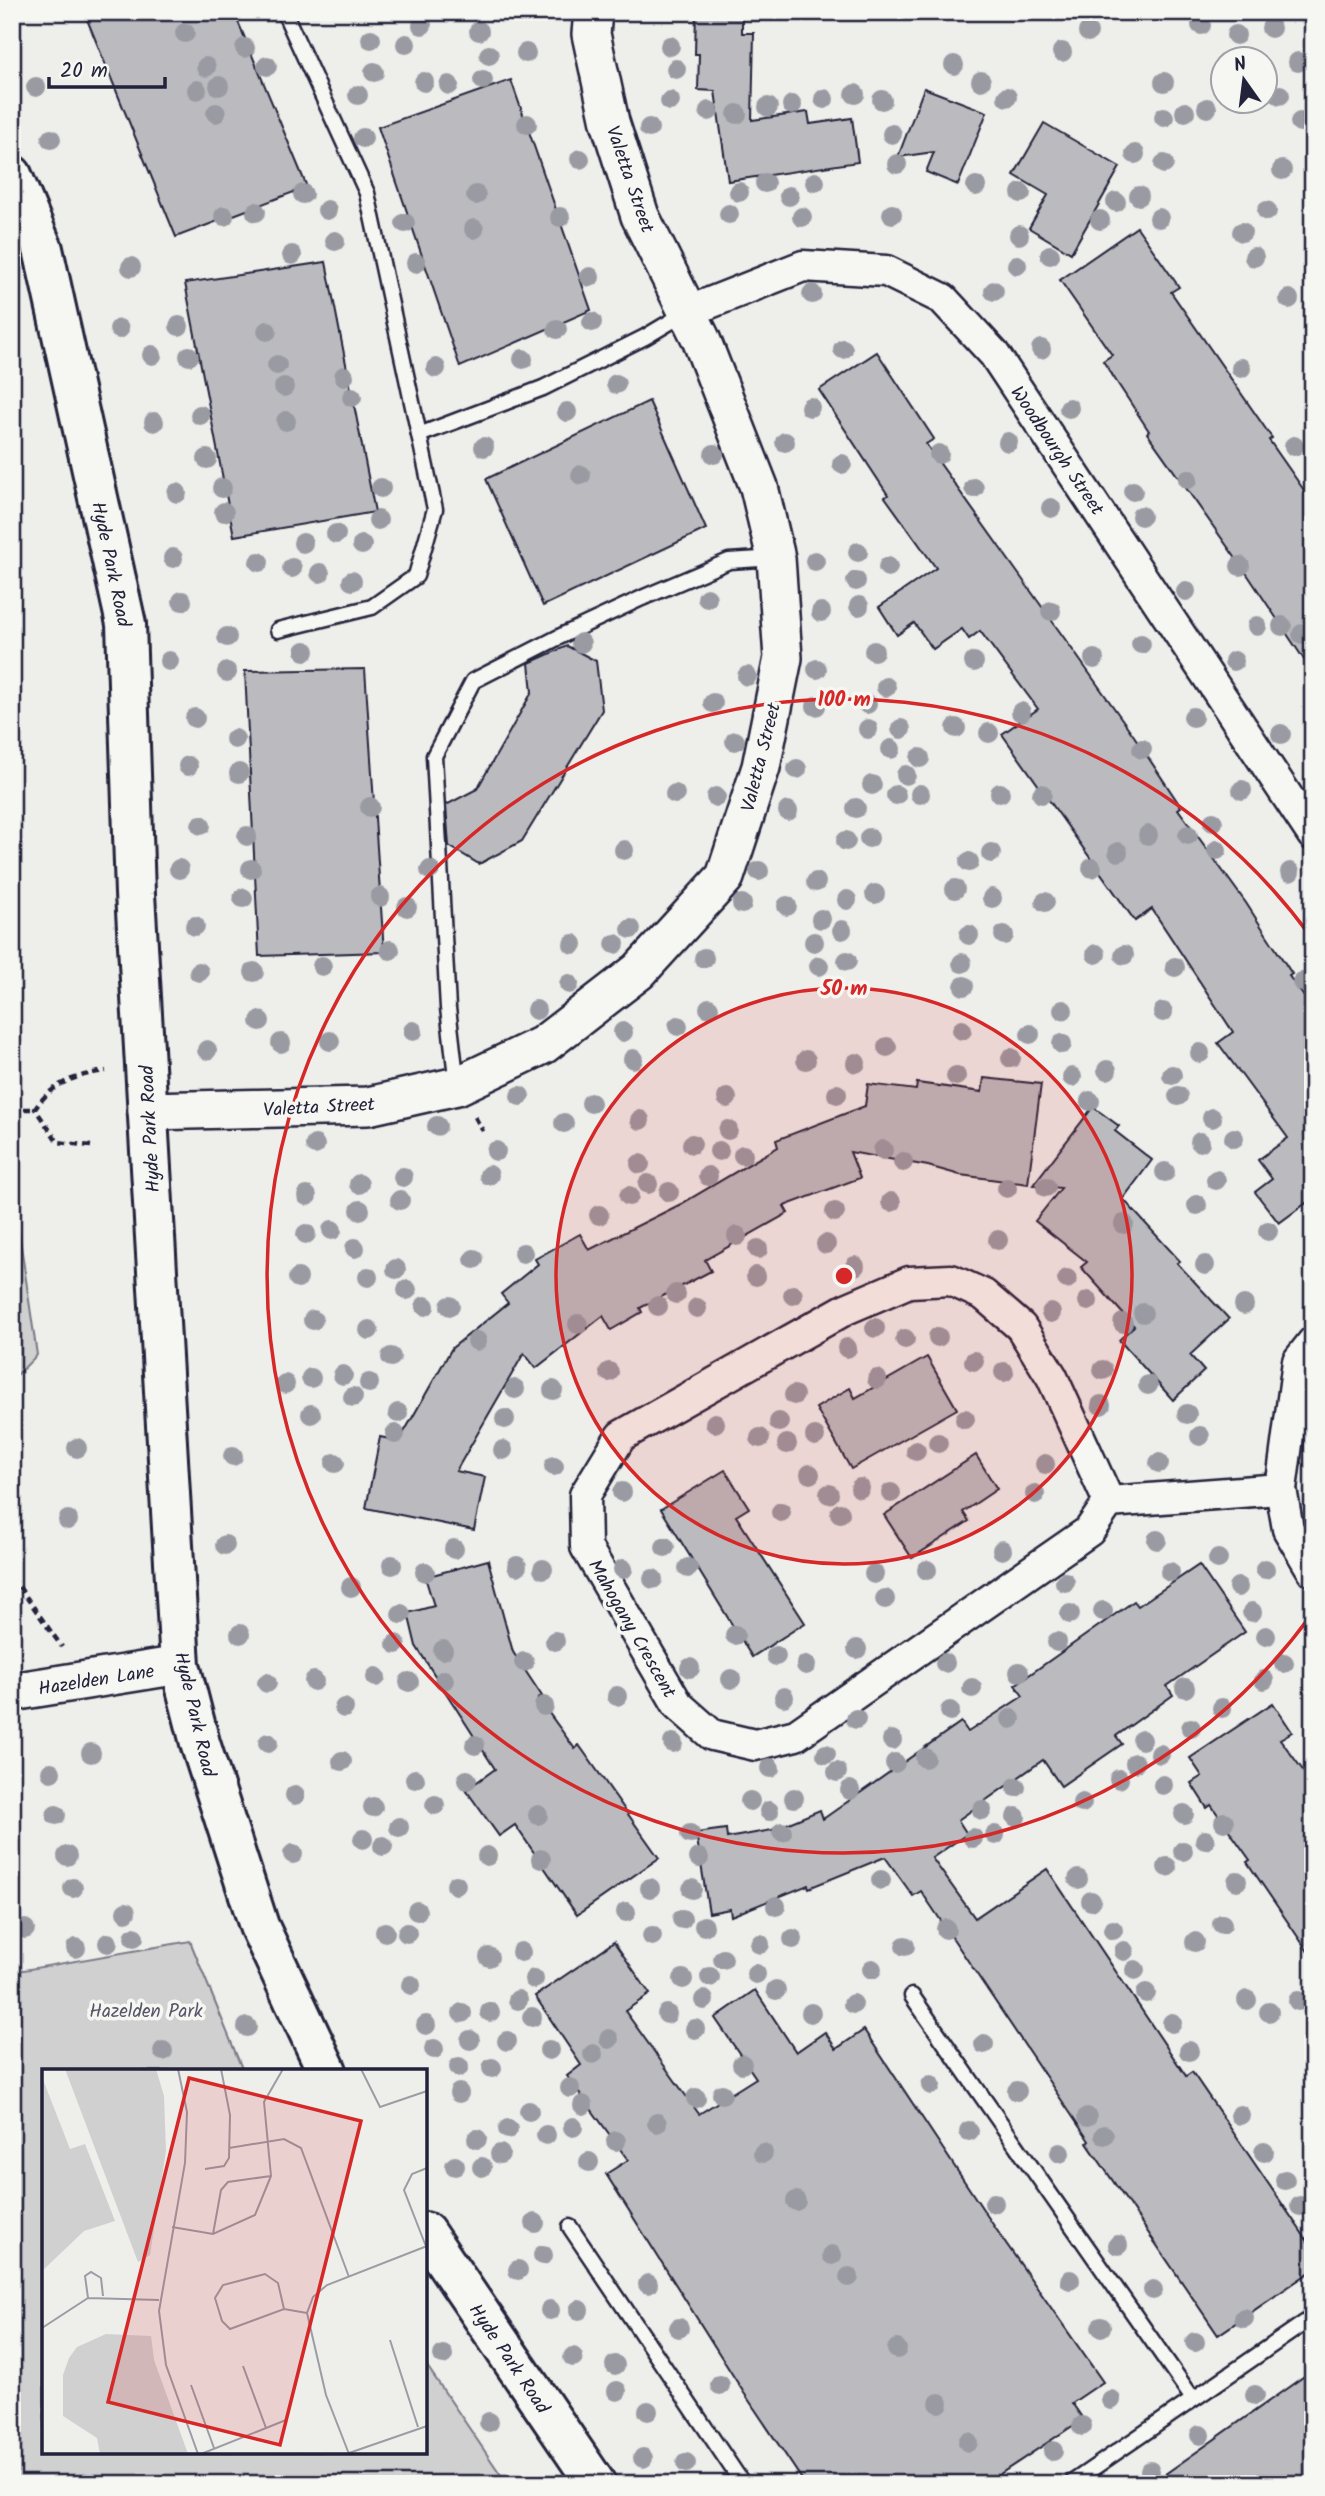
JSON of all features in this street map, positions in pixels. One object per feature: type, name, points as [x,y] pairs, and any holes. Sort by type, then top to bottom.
[{"type":"main road","name":"Hyde Park Road","points":[[12,175],[43,249],[127,624],[135,894],[180,1665],[200,1743],[259,1926],[326,2069]]},
{"type":"main road","name":"Hyde Park Road","points":[[427,2235],[596,2484]]},
{"type":"street","name":"Valetta Street","points":[[147,1111],[368,1107],[457,1086],[543,1045],[639,971],[725,877],[761,767],[783,658],[776,558],[759,487],[701,339],[640,216],[610,122],[591,34],[593,12]]},
{"type":"street","name":"Woodbourgh Street","points":[[687,312],[803,266],[886,271],[943,299],[994,354],[1313,835]]},
{"type":"street","name":"Mahogany Crescent","points":[[951,1280],[984,1295],[1021,1326],[1052,1377],[1109,1502],[1089,1531],[807,1727],[796,1734],[755,1745],[712,1735],[678,1705],[586,1547],[585,1495],[621,1436],[846,1309],[909,1282],[951,1280]]},
{"type":"street","points":[[1313,1342],[1298,1361],[1281,1489],[1288,1529],[1313,1571]]},
{"type":"street","points":[[1109,1502],[1281,1489]]},
{"type":"street","name":"Hazelden Lane","points":[[12,1692],[180,1665]]},
{"type":"lane","points":[[278,630],[372,607],[416,576],[435,509],[367,193],[284,12]]},
{"type":"lane","points":[[419,435],[543,388],[645,337],[687,312]]},
{"type":"lane","points":[[457,1086],[448,1008],[434,756],[473,681],[579,627],[729,561],[776,558]]},
{"type":"lane","points":[[912,1996],[1193,2399]]},
{"type":"lane","points":[[570,2227],[743,2484]]},
{"type":"lane","points":[[1070,2484],[1313,2317]]},
{"type":"path","points":[[35,1109],[44,1096],[62,1082],[82,1074]]},
{"type":"path","points":[[12,1109],[35,1109]]},
{"type":"path","points":[[35,1109],[58,1142],[91,1146]]},
{"type":"path","points":[[12,1577],[85,1681]]},
{"type":"green space","points":[[12,1184],[37,1355],[12,1380]]},
{"type":"green space","name":"Hazelden Park","points":[[190,1941],[242,2069],[42,2069],[42,2454],[427,2454],[427,2366],[507,2484],[12,2484],[12,1972]]},
{"type":"building","points":[[84,12],[234,12],[307,187],[176,237]]},
{"type":"building","points":[[696,12],[742,12],[742,33],[754,33],[752,120],[808,112],[810,124],[852,118],[858,162],[728,181],[715,91],[698,90]]},
{"type":"building","points":[[511,80],[591,310],[460,367],[378,127]]},
{"type":"building","points":[[924,88],[987,112],[958,185],[926,172],[934,152],[898,157]]},
{"type":"building","points":[[1044,123],[1120,167],[1071,253],[1029,228],[1048,195],[1014,175]]},
{"type":"building","points":[[1137,227],[1179,287],[1171,292],[1272,438],[1269,440],[1313,503],[1313,673],[1147,433],[1149,431],[1103,361],[1112,355],[1060,280]]},
{"type":"building","points":[[326,262],[375,512],[234,536],[185,283]]},
{"type":"building","points":[[877,352],[934,439],[926,444],[1134,736],[1181,807],[1178,809],[1246,903],[1292,974],[1289,976],[1313,1009],[1313,1198],[1279,1223],[1255,1192],[1272,1179],[1258,1160],[1288,1138],[1218,1043],[1233,1032],[1152,909],[1135,921],[1002,734],[1038,709],[980,631],[969,639],[962,629],[933,649],[914,623],[897,635],[879,607],[936,568],[885,497],[888,495],[819,390]]},
{"type":"building","points":[[649,401],[706,529],[543,606],[486,479]]},
{"type":"building","points":[[567,646],[596,661],[602,710],[522,841],[479,864],[449,846],[446,805],[477,789],[532,692],[529,663]]},
{"type":"building","points":[[365,669],[384,952],[259,956],[245,671]]},
{"type":"building","points":[[984,1078],[1041,1084],[1028,1184],[960,1175],[928,1166],[850,1152],[860,1178],[784,1206],[788,1213],[705,1260],[711,1271],[640,1308],[642,1312],[611,1330],[603,1316],[536,1368],[524,1353],[456,1471],[485,1477],[474,1530],[366,1508],[380,1437],[399,1441],[452,1348],[508,1303],[501,1294],[538,1264],[535,1259],[580,1234],[589,1250],[681,1204],[778,1147],[776,1140],[865,1106],[868,1084],[916,1090],[917,1083],[982,1092]]},
{"type":"building","points":[[1093,1107],[1119,1126],[1115,1131],[1152,1160],[1123,1199],[1229,1319],[1190,1355],[1204,1371],[1173,1400],[1119,1340],[1134,1326],[1081,1267],[1087,1262],[1035,1221],[1061,1188],[1033,1185]]},
{"type":"building","points":[[927,1357],[957,1409],[851,1469],[816,1408],[850,1388],[855,1398]]},
{"type":"building","points":[[976,1455],[997,1489],[963,1512],[969,1521],[912,1558],[884,1515]]},
{"type":"building","points":[[725,1470],[749,1508],[736,1516],[805,1623],[752,1657],[661,1509]]},
{"type":"building","points":[[488,1560],[513,1652],[542,1696],[538,1698],[575,1749],[579,1745],[659,1858],[577,1915],[515,1825],[499,1836],[466,1790],[495,1769],[416,1646],[408,1613],[434,1606],[425,1577]]},
{"type":"building","points":[[1199,1565],[1245,1632],[1167,1686],[1173,1695],[1116,1736],[1122,1744],[1061,1786],[1043,1760],[958,1820],[967,1834],[932,1858],[975,1918],[1047,1869],[1186,2076],[1192,2072],[1313,2249],[1313,2270],[1218,2335],[1087,2143],[1089,2141],[921,1891],[913,1896],[885,1857],[731,1916],[730,1909],[709,1913],[696,1833],[726,1829],[727,1838],[772,1830],[820,1810],[823,1819],[961,1722],[968,1732],[1023,1696],[1015,1685],[1134,1601],[1138,1606]]},
{"type":"building","points":[[1273,1703],[1292,1732],[1280,1739],[1313,1784],[1313,1959],[1247,1862],[1250,1860],[1211,1805],[1207,1808],[1191,1783],[1202,1776],[1190,1758]]},
{"type":"building","points":[[614,1942],[650,1994],[625,2011],[699,2114],[756,2078],[715,2018],[755,1990],[796,2052],[825,2032],[836,2049],[864,2030],[996,2229],[1103,2382],[1072,2403],[1083,2419],[985,2484],[805,2484],[744,2393],[606,2174],[628,2160],[567,2076],[581,2065],[535,1996]]},
{"type":"building","points":[[1313,2370],[1313,2484],[1151,2484]]}]
